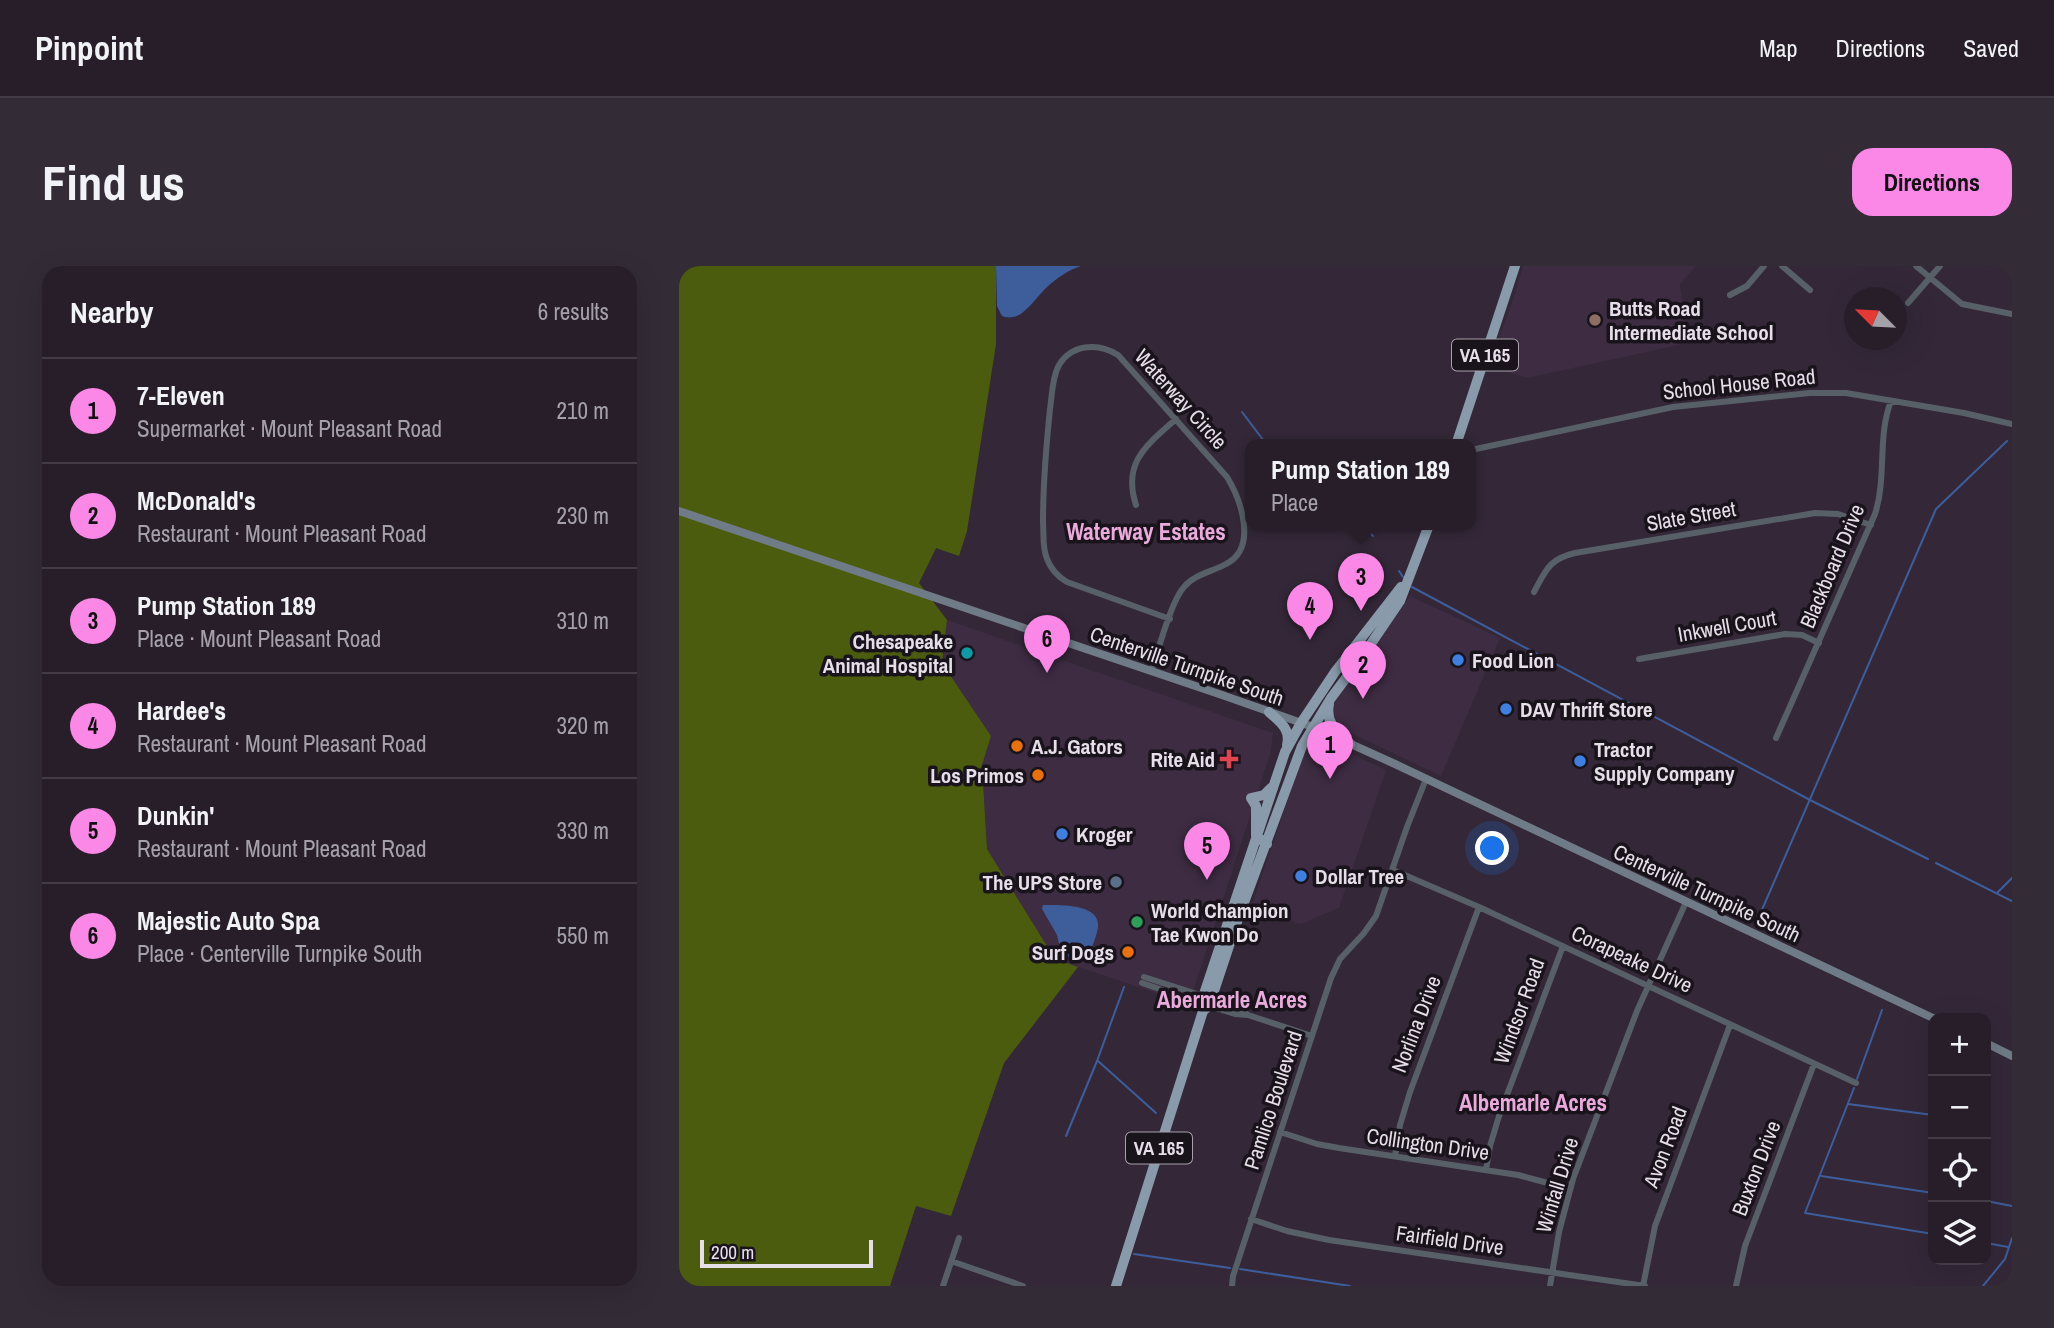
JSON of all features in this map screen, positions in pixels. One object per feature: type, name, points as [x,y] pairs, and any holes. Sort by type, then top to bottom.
[{"type":"highway","name":"VA 165","points":[[1458,439],[1515,266]]},
{"type":"highway","name":"VA 165","points":[[1206,1003],[1294,767],[1313,727],[1331,698],[1400,601],[1427,530]]},
{"type":"highway","name":"VA 165","points":[[1116,1286],[1271,788],[1285,752],[1335,672],[1409,577]]},
{"type":"highway","points":[[1331,698],[1328,720],[1350,744]]},
{"type":"highway","points":[[1269,712],[1287,732],[1285,752]]},
{"type":"highway","points":[[1267,844],[1256,836],[1256,806],[1251,798],[1263,795],[1271,788]]},
{"type":"main road","name":"Centerville Turnpike South","points":[[679,511],[1313,727],[1928,1016]]},
{"type":"main road","points":[[1991,1046],[2012,1056]]},
{"type":"street","points":[[1730,295],[1747,286],[1764,266]]},
{"type":"street","points":[[1782,266],[1810,290]]},
{"type":"street","points":[[1916,266],[1962,304],[2012,314]]},
{"type":"street","points":[[1908,303],[1940,266]]},
{"type":"street","name":"Waterway Circle","points":[[1151,672],[1170,618],[1177,598],[1188,583],[1227,564],[1242,546],[1244,532],[1240,504],[1227,477],[1118,355],[1097,346],[1077,350],[1062,361],[1055,377],[1043,478],[1044,550],[1048,562],[1062,579],[1076,586],[1170,618]]},
{"type":"street","name":"School House Road","points":[[1476,449],[1664,408],[1711,401],[1828,392],[1964,413],[2012,424]]},
{"type":"street","name":"Blackboard Drive","points":[[1776,738],[1871,525],[1879,500],[1884,430],[1891,401]]},
{"type":"street","points":[[1136,505],[1132,481],[1136,462],[1142,451],[1176,419]]},
{"type":"street","name":"Slate Street","points":[[1534,592],[1546,569],[1554,561],[1575,553],[1815,513],[1838,514],[1871,525]]},
{"type":"street","name":"Inkwell Court","points":[[1639,659],[1784,634],[1802,635],[1819,643]]},
{"type":"street","name":"Pamlico Boulevard","points":[[1231,1286],[1334,971],[1345,952],[1376,916],[1406,827],[1426,779]]},
{"type":"street","name":"Corapeake Drive","points":[[1392,870],[1479,907],[1856,1083]]},
{"type":"street","name":"Winfall Drive","points":[[1550,1286],[1570,1189],[1647,986],[1686,902]]},
{"type":"street","name":"Norlina Drive","points":[[1395,1156],[1400,1125],[1410,1092],[1479,907]]},
{"type":"street","name":"Windsor Road","points":[[1486,1170],[1499,1116],[1563,946]]},
{"type":"street","points":[[1143,980],[1235,1014],[1248,1015],[1313,1036]]},
{"type":"street","name":"Avon Road","points":[[1644,1286],[1655,1226],[1730,1024]]},
{"type":"street","name":"Buxton Drive","points":[[1736,1286],[1745,1246],[1814,1064]]},
{"type":"street","name":"Collington Drive","points":[[1280,1132],[1317,1144],[1518,1175],[1570,1189]]},
{"type":"street","name":"Fairfield Drive","points":[[1251,1219],[1287,1231],[1329,1240],[1644,1286]]},
{"type":"street","points":[[943,1286],[959,1238]]},
{"type":"street","points":[[951,1261],[1023,1286]]},
{"type":"shaded area","name":"Butts Road Intermediate School","points":[[1523,266],[1696,266],[1680,284],[1688,343],[1527,378],[1489,365]]},
{"type":"shaded area","points":[[1410,596],[1500,638],[1441,776],[1334,725],[1331,706]]},
{"type":"shaded area","points":[[947,620],[1273,733],[1271,751],[1189,1004],[1055,959],[987,849],[982,765],[991,736],[942,663]]},
{"type":"shaded area","points":[[1322,740],[1386,770],[1339,908],[1301,924],[1251,907],[1305,750],[1310,742]]},
{"type":"green space","points":[[679,266],[996,266],[996,344],[967,531],[959,556],[936,548],[919,583],[947,620],[942,663],[991,736],[982,765],[987,849],[1055,959],[1078,967],[1004,1063],[951,1216],[916,1206],[890,1286],[679,1286]]},
{"type":"water","points":[[996,266],[1081,266],[1059,277],[1022,313],[1010,317],[1002,316],[997,306]]},
{"type":"water","points":[[1043,905],[1080,908],[1095,916],[1098,923],[1091,962],[1066,956],[1061,952],[1057,935],[1042,909]]},
{"type":"waterway","points":[[1242,412],[1262,439]]},
{"type":"waterway","points":[[1761,912],[1936,509],[2007,441]]},
{"type":"waterway","points":[[1367,530],[1373,536]]},
{"type":"waterway","points":[[1399,571],[1403,577]]},
{"type":"waterway","points":[[1412,587],[1810,800],[1928,859]]},
{"type":"waterway","points":[[1936,863],[2012,901]]},
{"type":"waterway","points":[[1998,892],[2012,878]]},
{"type":"waterway","points":[[1066,1136],[1124,987]]},
{"type":"waterway","points":[[1857,1079],[1882,1010]]},
{"type":"waterway","points":[[1098,1061],[1156,1113]]},
{"type":"waterway","points":[[1854,1088],[1805,1213],[1928,1233]]},
{"type":"waterway","points":[[1848,1104],[1928,1114]]},
{"type":"waterway","points":[[1821,1176],[1928,1192]]},
{"type":"waterway","points":[[1991,1202],[2012,1206]]},
{"type":"waterway","points":[[1983,1286],[2005,1259],[2012,1238]]},
{"type":"waterway","points":[[1991,1244],[2008,1247]]},
{"type":"waterway","points":[[1134,1254],[1230,1268]]},
{"type":"waterway","points":[[1240,1269],[1350,1286]]},
{"type":"place","name":"Butts Road Intermediate School","points":[[1595,320]]},
{"type":"place","name":"Pump Station 189","points":[[1361,611]]},
{"type":"place","name":"Hardee's","points":[[1310,640]]},
{"type":"place","name":"Chesapeake Animal Hospital","points":[[967,653]]},
{"type":"place","name":"Food Lion","points":[[1458,660]]},
{"type":"place","name":"Majestic Auto Spa","points":[[1047,673]]},
{"type":"place","name":"McDonald's","points":[[1363,699]]},
{"type":"place","name":"DAV Thrift Store","points":[[1506,709]]},
{"type":"place","name":"A.J. Gators","points":[[1017,746]]},
{"type":"place","name":"Rite Aid","points":[[1229,759]]},
{"type":"place","name":"Tractor Supply Company","points":[[1580,761]]},
{"type":"place","name":"Los Primos","points":[[1038,775]]},
{"type":"place","name":"7-Eleven","points":[[1330,779]]},
{"type":"place","name":"Kroger","points":[[1062,834]]},
{"type":"place","name":"Dollar Tree","points":[[1301,876]]},
{"type":"place","name":"Dunkin'","points":[[1207,880]]},
{"type":"place","name":"The UPS Store","points":[[1116,882]]},
{"type":"place","name":"World Champion Tae Kwon Do","points":[[1137,922]]},
{"type":"place","name":"Surf Dogs","points":[[1128,952]]},
{"type":"district","name":"Waterway Estates","points":[[1146,531]]},
{"type":"district","name":"Abermarle Acres","points":[[1232,999]]},
{"type":"district","name":"Albemarle Acres","points":[[1533,1102]]}]
